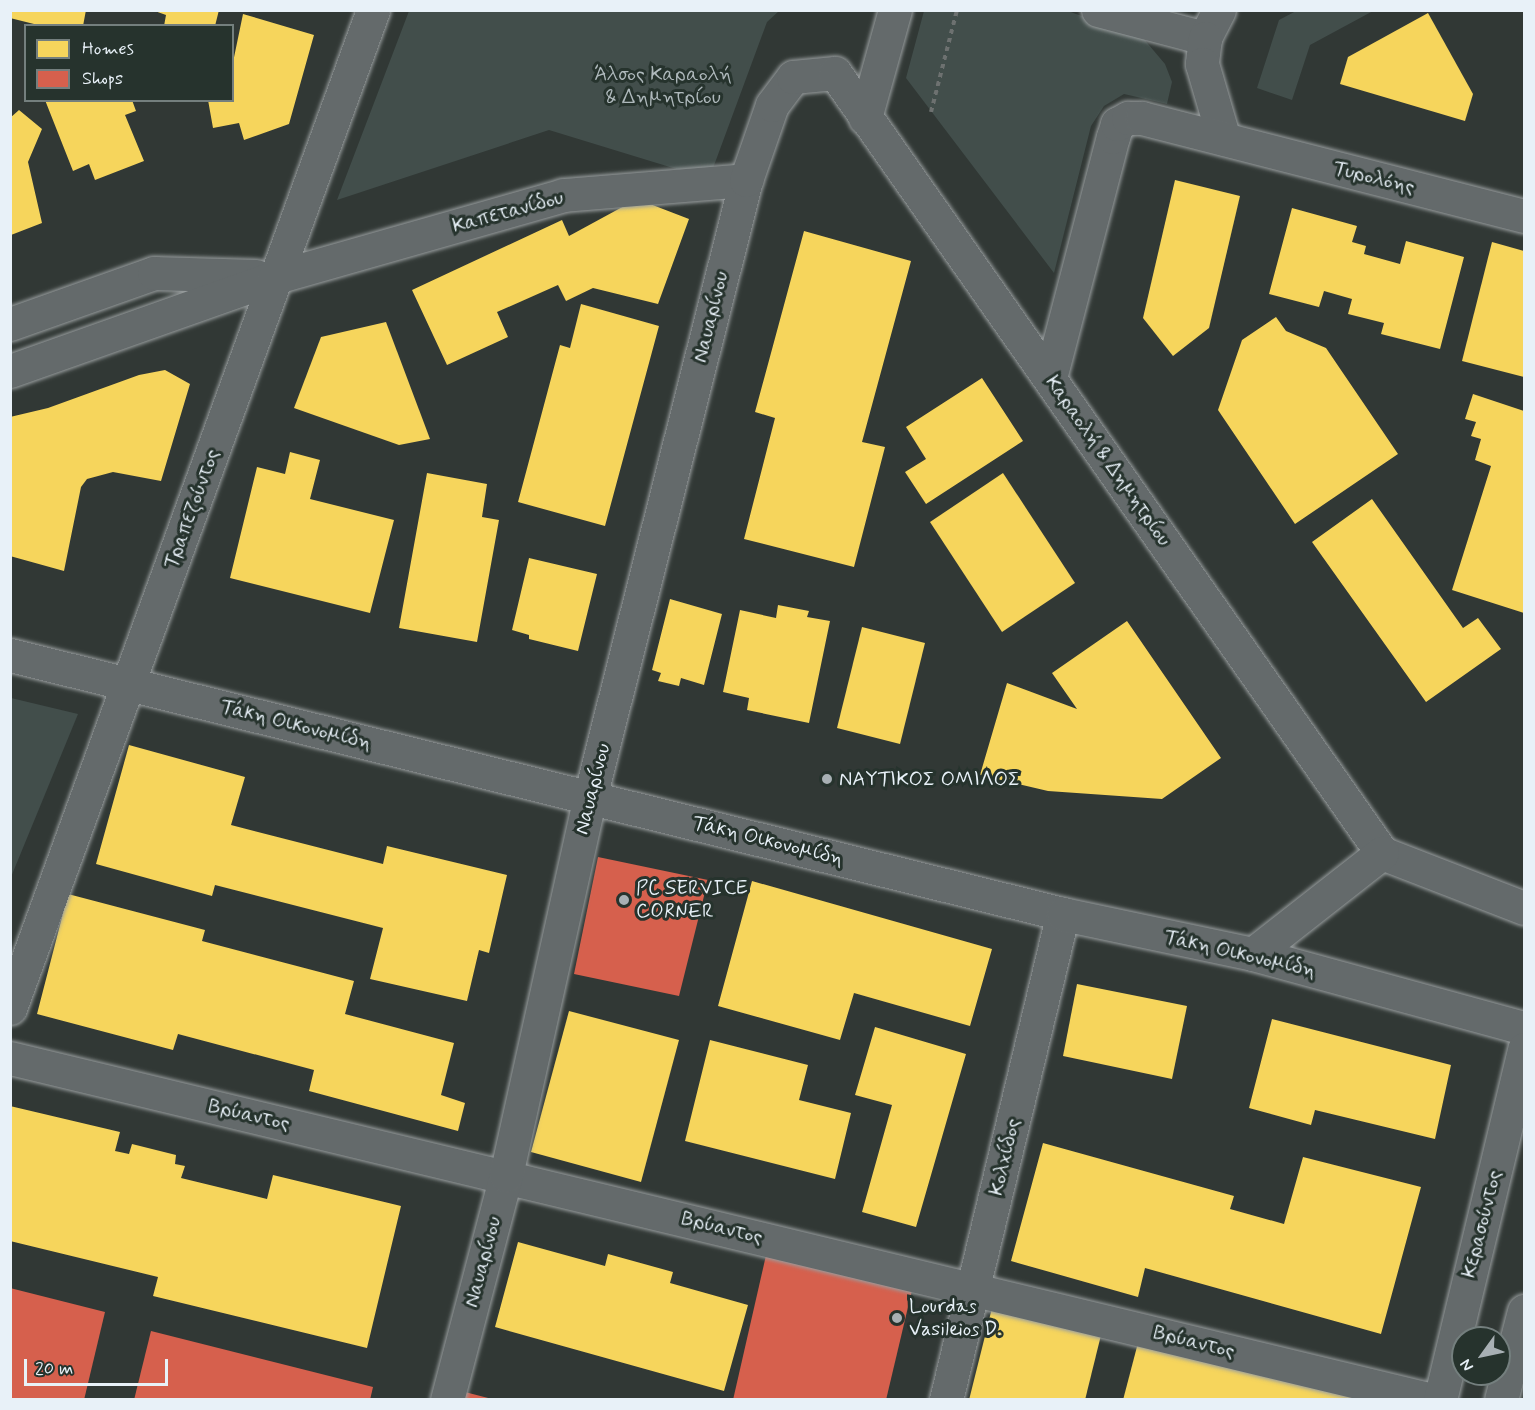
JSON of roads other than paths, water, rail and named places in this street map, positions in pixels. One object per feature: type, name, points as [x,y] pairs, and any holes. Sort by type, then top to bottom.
[{"type":"street","name":"Τραπεζούντος","points":[[10,1008],[373,10]]},
{"type":"street","points":[[865,118],[895,10]]},
{"type":"street","points":[[1098,10],[1212,25],[1202,64],[1224,139]]},
{"type":"street","name":"Καραολή & Δημητρίου","points":[[746,180],[772,105],[793,77],[834,73],[1382,853]]},
{"type":"street","name":"Τυρολόης","points":[[1050,378],[1117,124],[1128,118],[1142,118],[1524,216]]},
{"type":"street","name":"Καπετανίδου","points":[[10,371],[276,277],[563,195],[746,180]]},
{"type":"street","name":"Ναυαρίνου","points":[[447,1400],[506,1175],[590,797],[746,180]]},
{"type":"street","name":"Καπετανίδου","points":[[10,324],[154,273],[276,277]]},
{"type":"street","name":"Τάκη Οικονομίδη","points":[[10,655],[1063,915],[1253,954],[1524,1028]]},
{"type":"street","points":[[1253,954],[1382,853],[1524,908]]},
{"type":"street","name":"Κολχίδος","points":[[946,1400],[1063,915]]},
{"type":"street","name":"Κερασούντος","points":[[1440,1400],[1524,1049]]},
{"type":"street","name":"Βρύαντος","points":[[10,1058],[506,1175],[1432,1400]]},
{"type":"street","points":[[1501,1400],[1524,1311]]},
{"type":"place","name":"ΝΑΥΤΙΚΟΣ ΟΜΙΛΟΣ","points":[[827,779]]},
{"type":"place","name":"PC SERVICE CORNER","points":[[624,900]]},
{"type":"place","name":"Lourdas Vasileios D.","points":[[897,1318]]},
{"type":"park label","name":"Άλσος Καραολή & Δημητρίου","points":[[663,86]]}]
